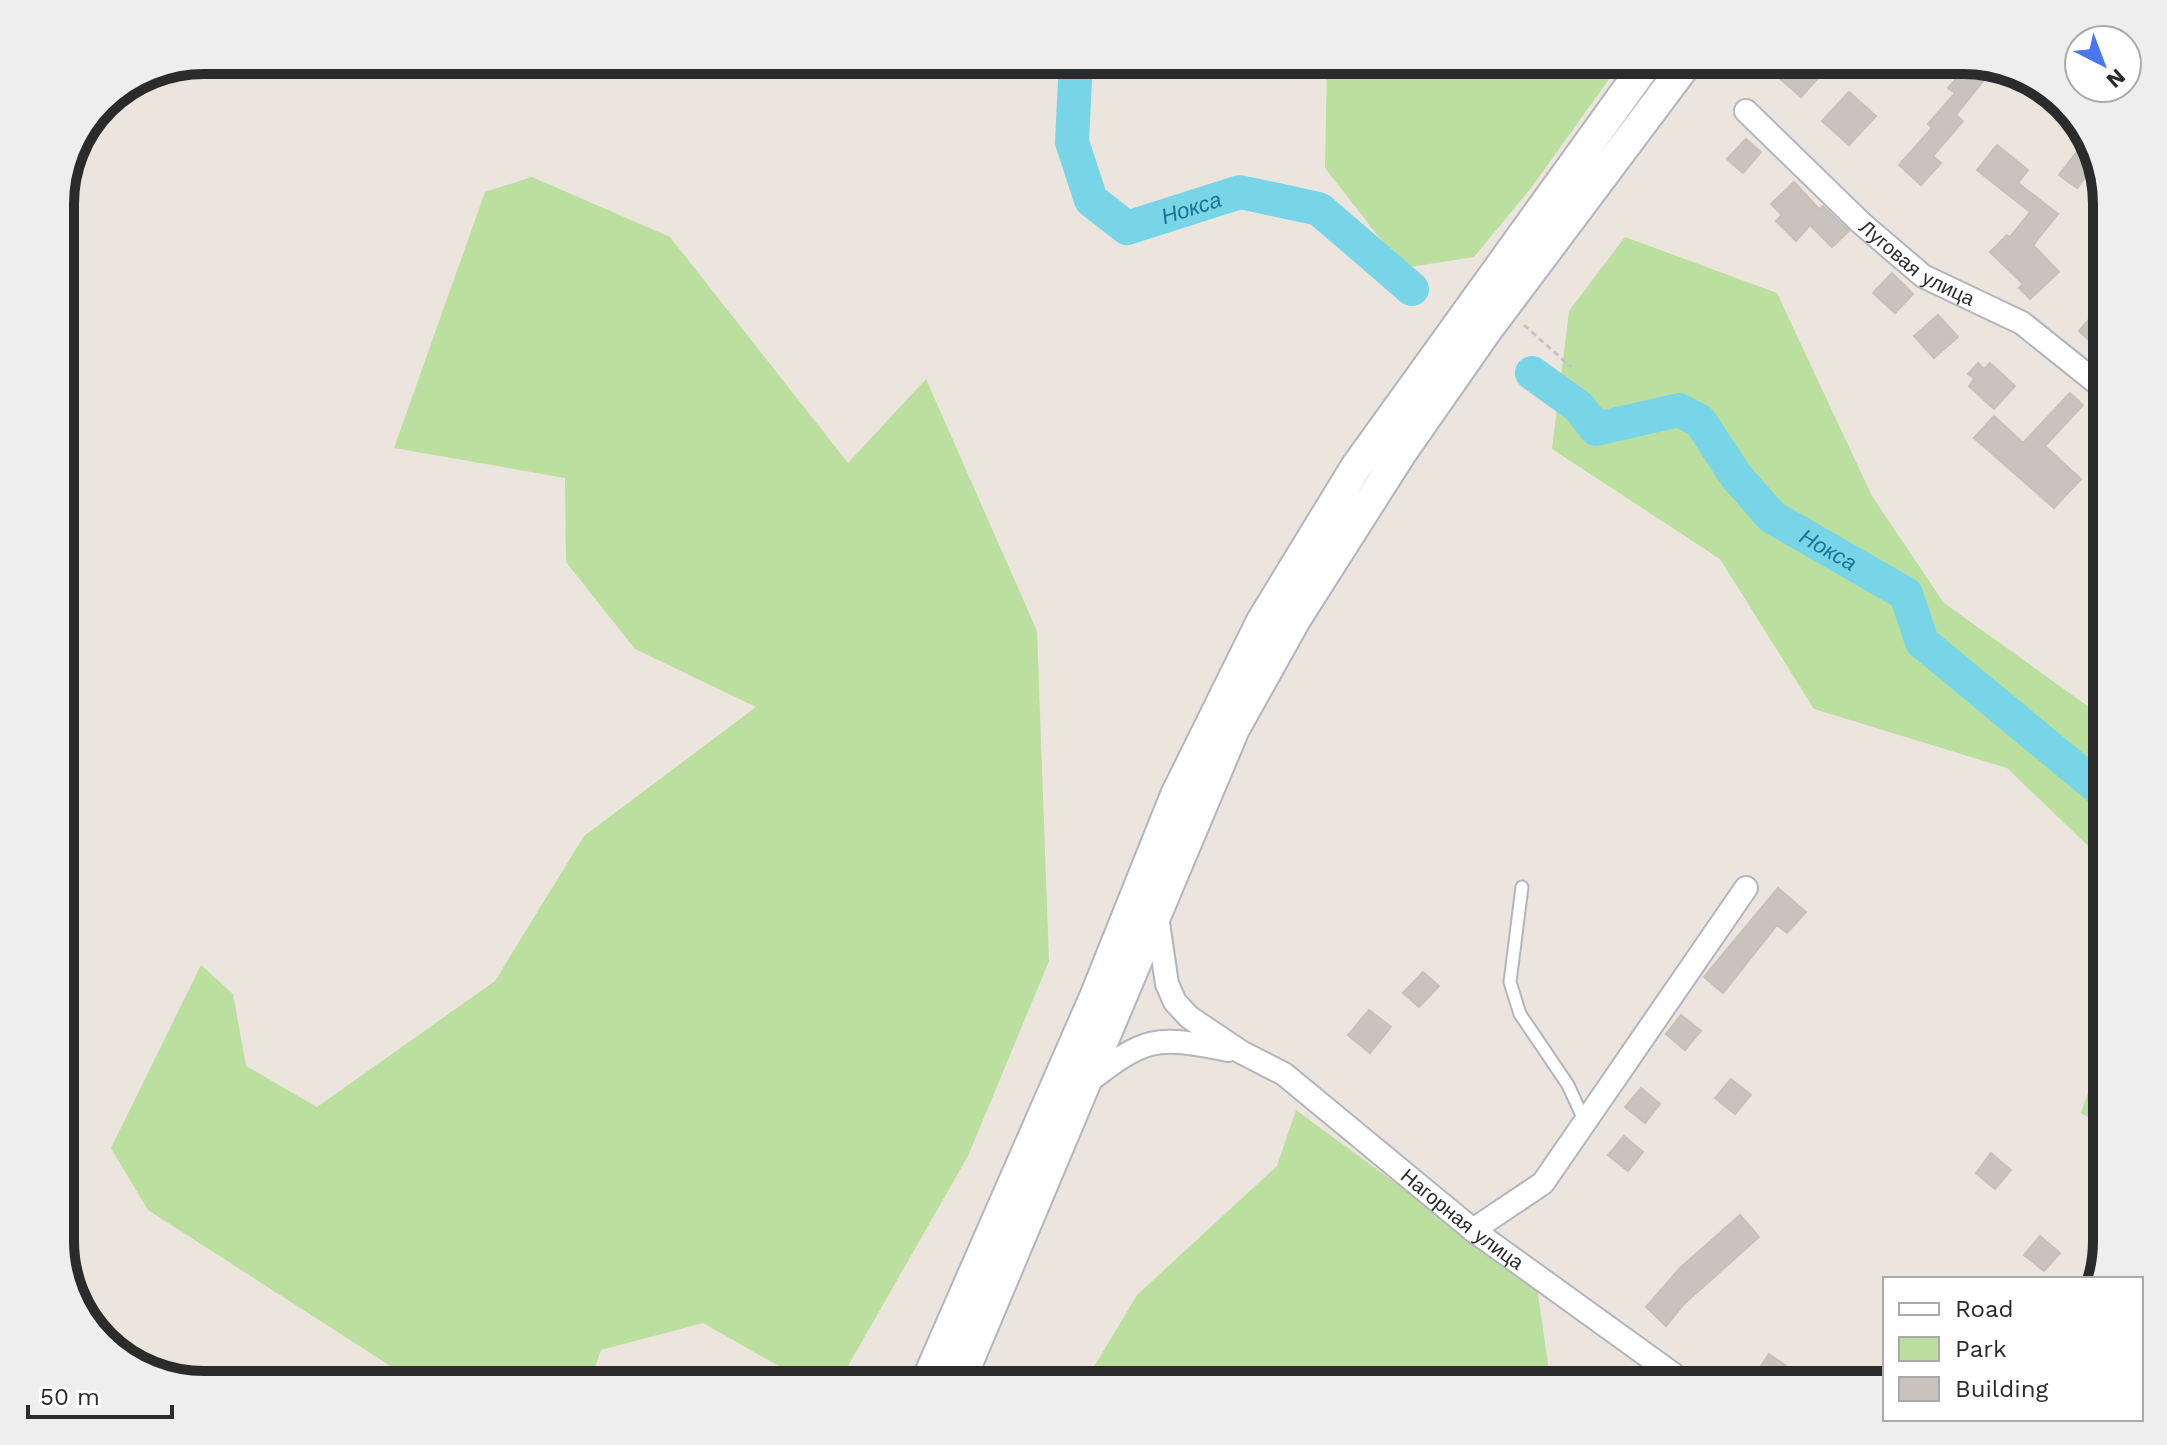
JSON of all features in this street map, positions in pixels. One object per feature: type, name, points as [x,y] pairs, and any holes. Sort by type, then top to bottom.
[{"type":"main road","points":[[931,1371],[1095,997],[1176,795],[1262,621],[1356,467],[1639,74]]},
{"type":"main road","points":[[964,1371],[1234,729],[1296,618],[1401,453],[1486,331],[1679,74]]},
{"type":"street","name":"Луговая улица","points":[[1746,111],[1860,222],[1923,276],[2022,323],[2093,380]]},
{"type":"street","points":[[1473,1230],[1543,1183],[1746,888]]},
{"type":"street","points":[[1157,916],[1161,961],[1175,1002],[1189,1017],[1241,1052]]},
{"type":"street","points":[[1081,1087],[1128,1051],[1152,1041],[1174,1039],[1241,1052]]},
{"type":"street","name":"Нагорная улица","points":[[1241,1052],[1284,1074],[1473,1230],[1669,1371]]},
{"type":"lane","points":[[1522,887],[1510,982],[1520,1014],[1568,1085],[1585,1122]]},
{"type":"path","points":[[1524,325],[1571,367]]},
{"type":"green space","points":[[1327,74],[1613,74],[1531,188],[1474,257],[1403,268],[1325,168]]},
{"type":"green space","points":[[532,177],[670,237],[848,463],[926,379],[1037,631],[1049,961],[968,1156],[845,1371],[787,1371],[703,1323],[601,1350],[594,1371],[398,1371],[148,1210],[111,1148],[201,965],[233,994],[246,1066],[317,1107],[495,981],[584,836],[756,707],[635,649],[566,562],[565,478],[394,448],[485,192]]},
{"type":"green space","points":[[1625,237],[1777,293],[1872,496],[1944,603],[2093,710],[2093,851],[2007,768],[1814,709],[1720,559],[1552,449],[1569,311]]},
{"type":"green space","points":[[2093,1078],[2093,1119],[2081,1113]]},
{"type":"green space","points":[[1296,1110],[1537,1287],[1549,1371],[1091,1371],[1137,1295],[1277,1166]]},
{"type":"building","points":[[1779,74],[1822,74],[1801,97],[1777,76]]},
{"type":"building","points":[[1960,74],[1978,75],[1984,80],[1956,115],[1963,121],[1933,156],[1941,163],[1921,185],[1899,165],[1932,128],[1928,124],[1955,93],[1948,88]]},
{"type":"building","points":[[1849,92],[1876,116],[1849,145],[1822,121]]},
{"type":"building","points":[[1746,139],[1761,152],[1743,173],[1727,159]]},
{"type":"building","points":[[1997,145],[2028,170],[2018,183],[2058,214],[2033,245],[2059,272],[2030,299],[2019,288],[2023,284],[1990,252],[2007,235],[2010,237],[2030,212],[1977,170]]},
{"type":"building","points":[[2079,149],[2082,151],[2089,172],[2077,188],[2059,175]]},
{"type":"building","points":[[1794,182],[1819,209],[1823,206],[1849,231],[1832,247],[1810,225],[1796,241],[1776,221],[1782,215],[1771,204]]},
{"type":"building","points":[[1892,273],[1913,294],[1895,313],[1873,293]]},
{"type":"building","points":[[1938,315],[1958,337],[1934,358],[1914,336]]},
{"type":"building","points":[[2093,315],[2093,344],[2079,331]]},
{"type":"building","points":[[1978,363],[1984,369],[1990,363],[2015,386],[1994,409],[1969,386],[1974,379],[1968,374]]},
{"type":"building","points":[[2070,393],[2083,405],[2045,446],[2081,479],[2054,508],[1974,438],[1994,416],[2023,443]]},
{"type":"building","points":[[1778,888],[1806,912],[1787,933],[1777,925],[1723,993],[1704,977]]},
{"type":"building","points":[[1423,972],[1439,986],[1419,1007],[1403,993]]},
{"type":"building","points":[[1369,1010],[1391,1027],[1370,1053],[1348,1035]]},
{"type":"building","points":[[1681,1015],[1701,1031],[1685,1050],[1666,1034]]},
{"type":"building","points":[[1731,1079],[1751,1095],[1735,1114],[1715,1098]]},
{"type":"building","points":[[1641,1088],[1660,1104],[1645,1123],[1625,1107]]},
{"type":"building","points":[[1624,1136],[1643,1152],[1628,1171],[1608,1155]]},
{"type":"building","points":[[1991,1153],[2011,1170],[1995,1189],[1976,1173]]},
{"type":"building","points":[[1740,1215],[1759,1237],[1684,1304],[1666,1326],[1646,1307],[1680,1268]]},
{"type":"building","points":[[2040,1236],[2060,1253],[2044,1271],[2024,1255]]},
{"type":"building","points":[[1769,1354],[1794,1371],[1758,1371]]},
{"type":"waterway","name":"Нокса","points":[[1075,74],[1072,142],[1091,200],[1127,228],[1240,192],[1319,209],[1412,289]]},
{"type":"waterway","name":"Нокса","points":[[1532,373],[1579,407],[1596,429],[1679,410],[1700,421],[1736,476],[1772,517],[1906,594],[1922,642],[2093,783]]}]
